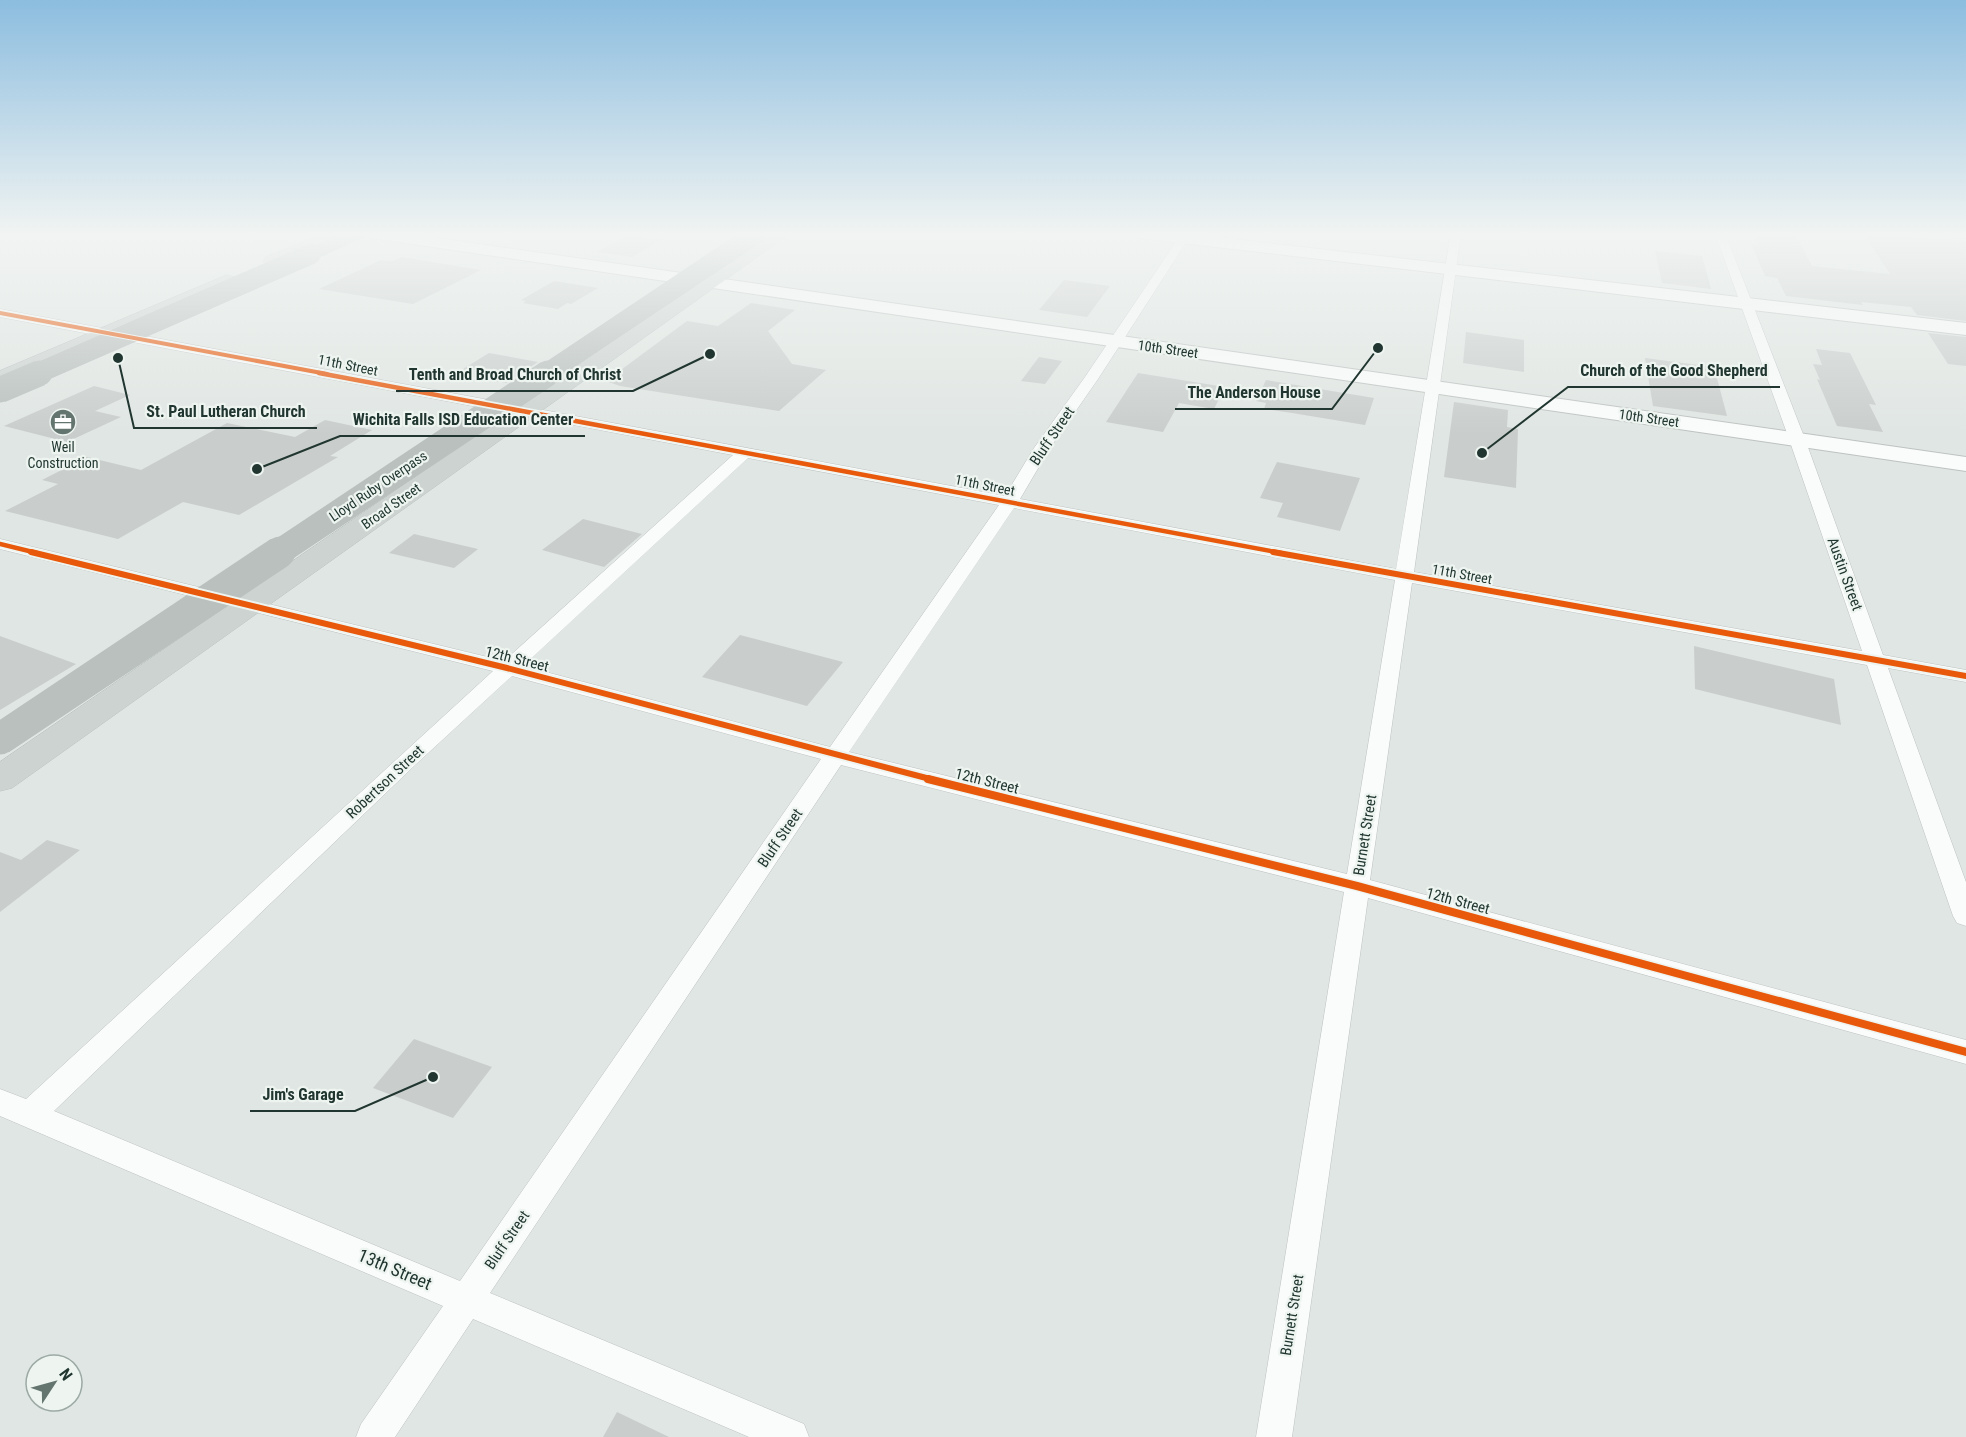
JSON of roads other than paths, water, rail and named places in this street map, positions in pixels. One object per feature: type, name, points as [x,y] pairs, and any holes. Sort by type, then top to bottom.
[{"type":"highway","points":[[0,390],[205,300]]},
{"type":"highway","name":"Lloyd Ruby Overpass","points":[[0,739],[657,300]]},
{"type":"main road","points":[[0,379],[181,300]]},
{"type":"main road","name":"Broad Street","points":[[0,779],[686,300]]},
{"type":"street","name":"10th Street","points":[[836,300],[1966,464]]},
{"type":"street","name":"Bluff Street","points":[[374,1437],[937,605],[1010,502],[1042,448],[1143,300]]},
{"type":"street","name":"Burnett Street","points":[[1274,1437],[1446,300]]},
{"type":"street","points":[[1720,300],[1966,329]]},
{"type":"street","name":"Austin Street","points":[[1745,300],[1797,439],[1966,916]]},
{"type":"street","name":"11th Street","points":[[0,313],[1404,576],[1966,676]]},
{"type":"street","name":"Robertson Street","points":[[29,1115],[507,668],[744,453]]},
{"type":"street","name":"12th Street","points":[[0,544],[507,668],[836,756],[1357,886],[1966,1052]]},
{"type":"street","name":"13th Street","points":[[0,1102],[790,1437]]},
{"type":"place","name":"The Anderson House","points":[[1378,348]]},
{"type":"place","name":"Tenth and Broad Church of Christ","points":[[710,354]]},
{"type":"place","name":"St. Paul Lutheran Church","points":[[118,358]]},
{"type":"place","name":"Weil Construction","points":[[63,422]]},
{"type":"place","name":"Church of the Good Shepherd","points":[[1482,453]]},
{"type":"place","name":"Wichita Falls ISD Education Center","points":[[257,469]]},
{"type":"place","name":"Jim's Garage","points":[[433,1077]]}]
